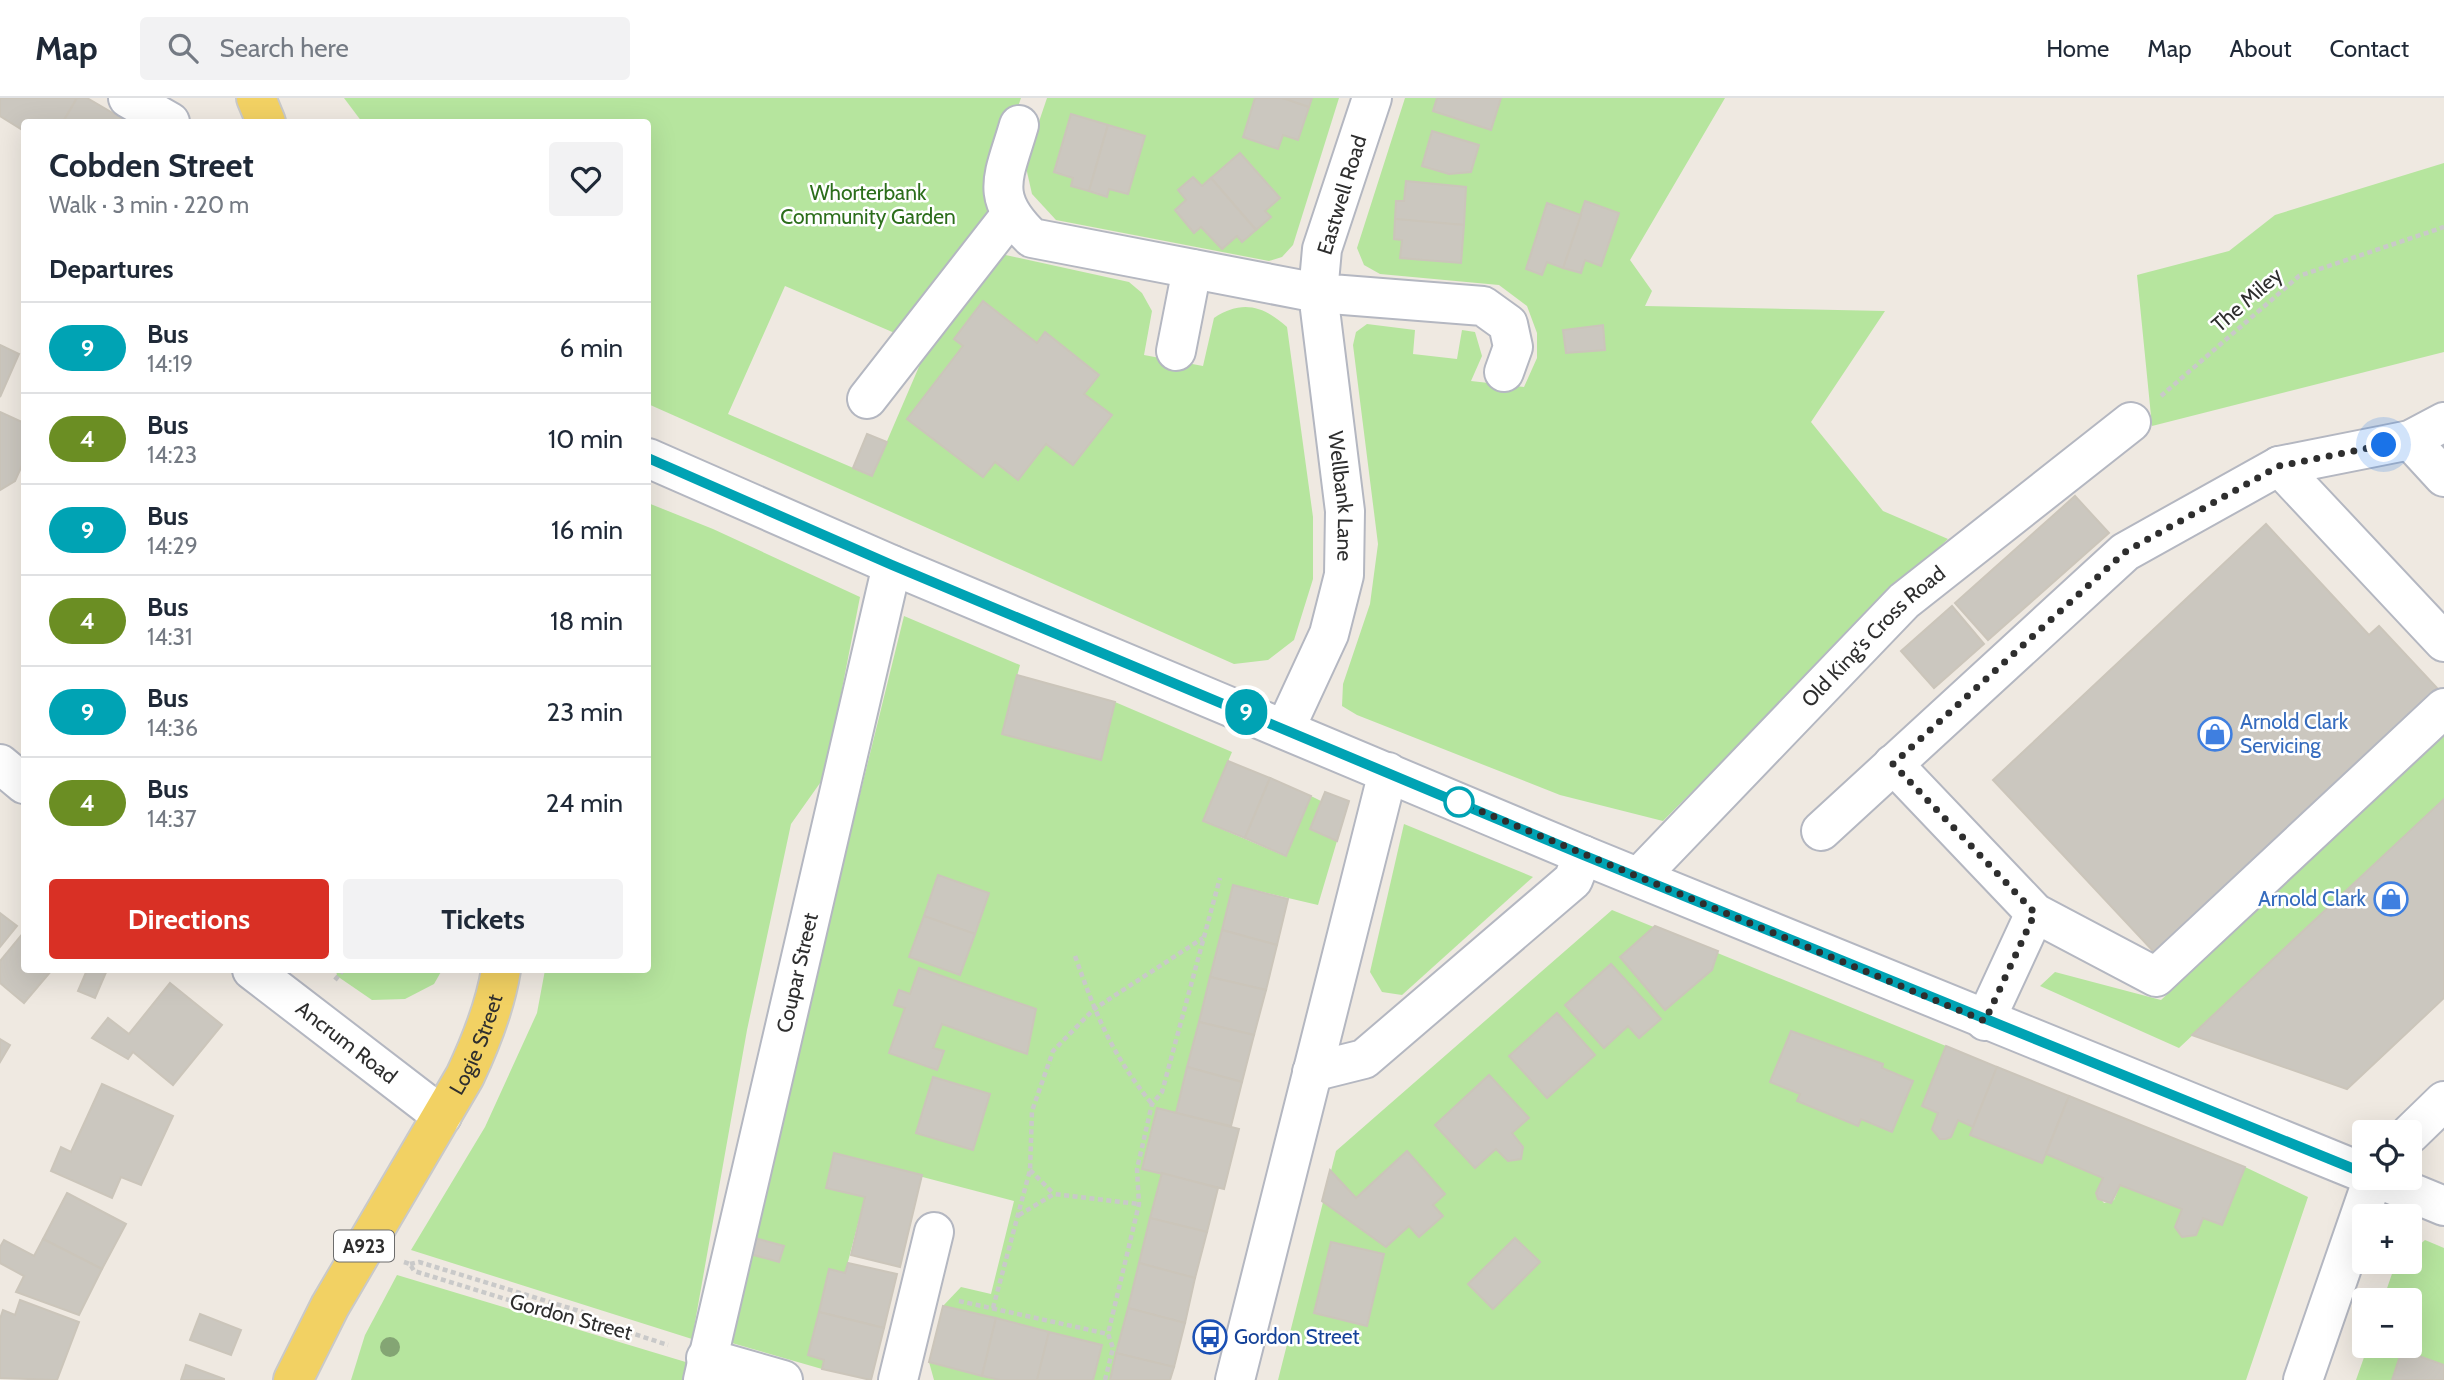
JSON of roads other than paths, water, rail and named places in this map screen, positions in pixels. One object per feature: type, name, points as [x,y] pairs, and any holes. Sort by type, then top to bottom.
[{"type":"main road","points":[[256,98],[265,119]]},
{"type":"main road","name":"Logie Street","points":[[442,1116],[480,1044],[498,992],[501,973]]},
{"type":"main road","name":"A923","points":[[293,1380],[363,1248],[442,1116]]},
{"type":"street","points":[[128,98],[165,119]]},
{"type":"street","name":"Eastwell Road","points":[[1318,293],[1322,249],[1372,98]]},
{"type":"street","points":[[1019,125],[1002,184],[1009,217],[1032,238],[1318,293],[1483,306],[1508,324],[1513,347],[1504,372]]},
{"type":"street","points":[[867,399],[1009,217]]},
{"type":"street","points":[[1176,351],[1192,269]]},
{"type":"street","name":"Wellbank Lane","points":[[1285,729],[1329,634],[1344,575],[1345,511],[1318,293]]},
{"type":"street","name":"Old King's Cross Road","points":[[1639,877],[1903,601],[2131,422]]},
{"type":"street","points":[[1821,831],[2125,552],[2279,466],[2410,440],[2444,422]]},
{"type":"street","points":[[2410,440],[2444,477]]},
{"type":"street","points":[[651,459],[892,565],[1583,855],[1985,1021],[2352,1168]]},
{"type":"street","points":[[2279,466],[2444,642]]},
{"type":"street","name":"Coupar Street","points":[[704,1369],[892,565]]},
{"type":"street","points":[[1893,764],[2035,913],[2156,977],[2444,708]]},
{"type":"street","points":[[0,764],[21,782]]},
{"type":"street","points":[[1235,1380],[1388,772]]},
{"type":"street","points":[[1312,1072],[1364,1059],[1573,880],[1583,855]]},
{"type":"street","points":[[1985,1021],[2035,913]]},
{"type":"street","name":"Ancrum Road","points":[[256,973],[442,1116]]},
{"type":"street","points":[[2422,1122],[2444,1101]]},
{"type":"street","points":[[2302,1380],[2370,1190]]},
{"type":"street","points":[[2404,1190],[2444,1206]]},
{"type":"street","points":[[898,1380],[934,1232]]},
{"type":"street","points":[[704,1369],[783,1380]]},
{"type":"place","name":"Arnold Clark Servicing","points":[[2215,734]]},
{"type":"place","name":"Arnold Clark","points":[[2391,899]]},
{"type":"place","name":"Gordon Street","points":[[1210,1337]]},
{"type":"park label","name":"Whorterbank Community Garden","points":[[868,205]]}]
